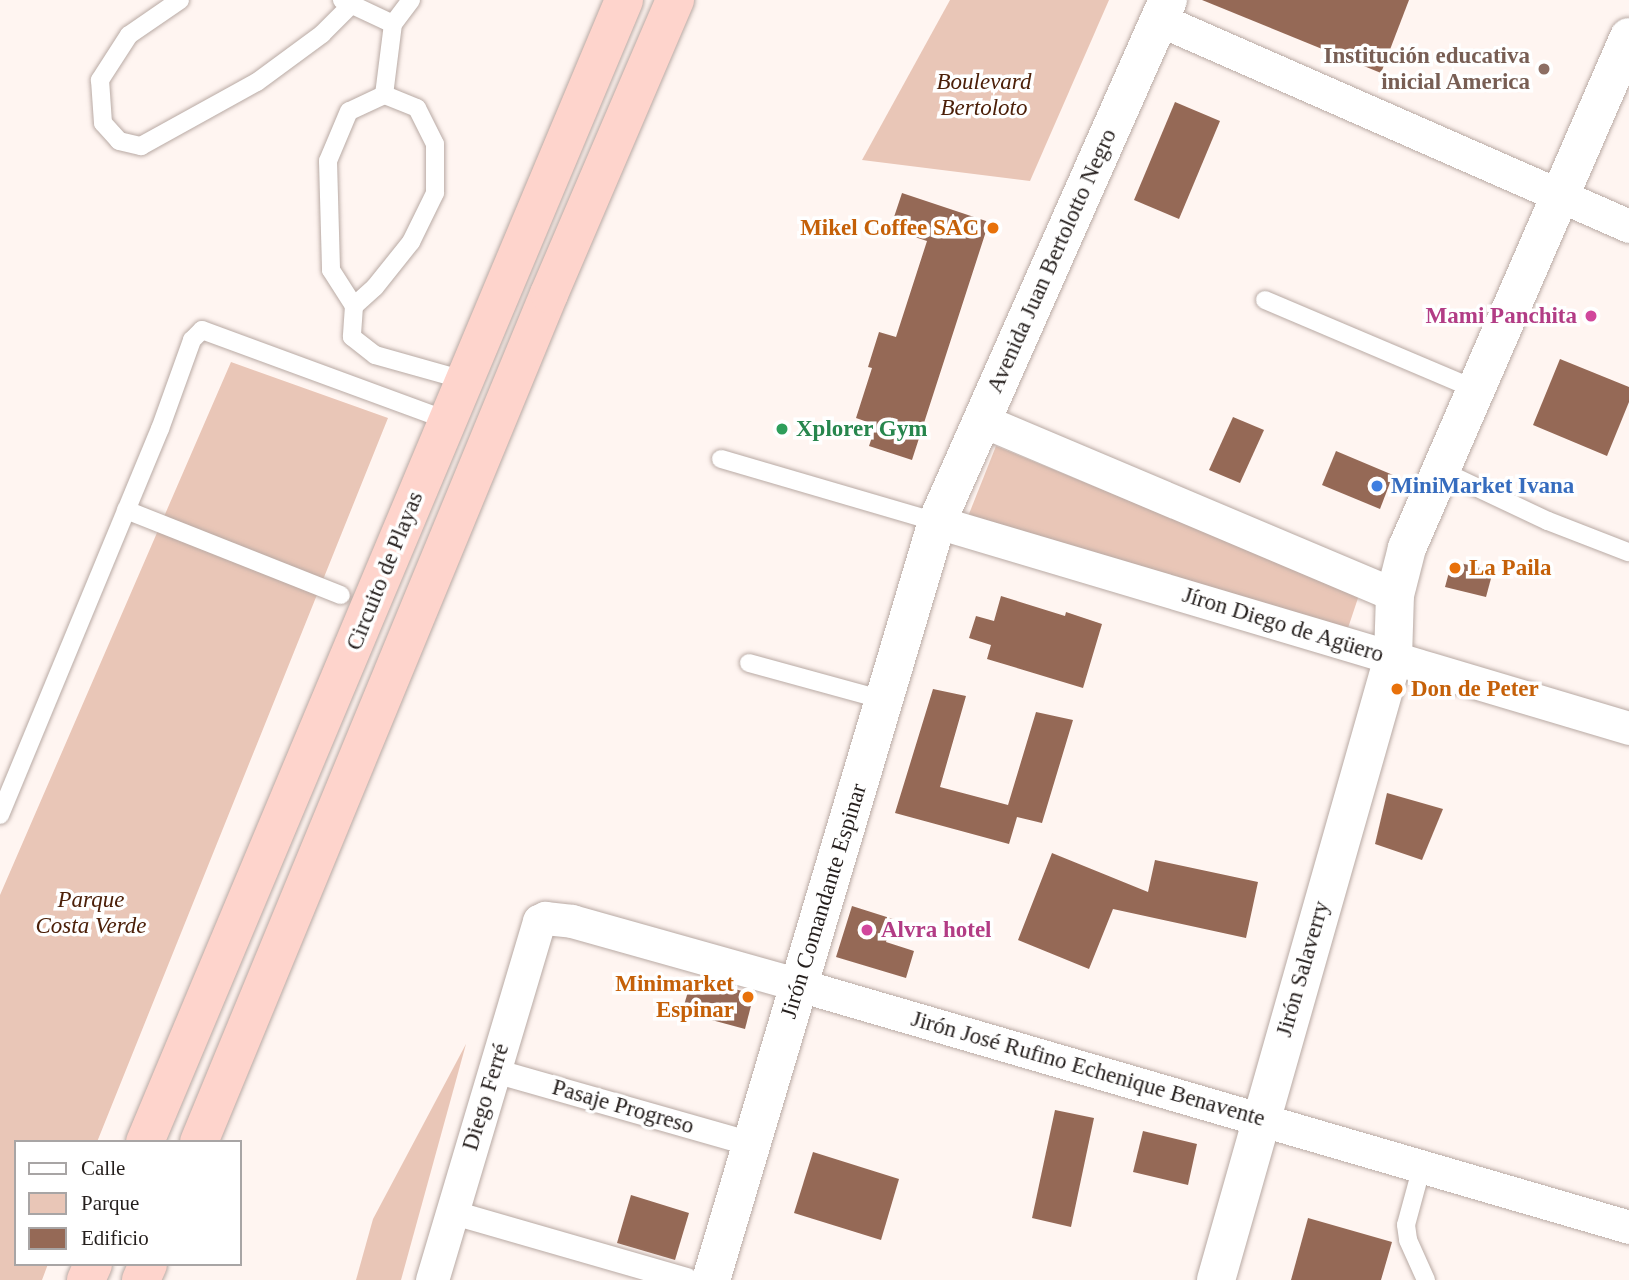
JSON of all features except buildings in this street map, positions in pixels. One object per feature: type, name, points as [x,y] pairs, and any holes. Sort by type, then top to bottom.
[{"type":"highway","name":"Circuito de Playas","points":[[146,1140],[624,0]]},
{"type":"highway","name":"Circuito de Playas","points":[[200,1140],[549,294],[675,0]]},
{"type":"main road","name":"Avenida Juan Bertolotto Negro","points":[[937,522],[1164,10]]},
{"type":"main road","name":"Jirón Salaverry","points":[[1216,1280],[1393,658],[1395,594],[1407,548],[1629,37]]},
{"type":"main road","name":"Jirón Comandante Espinar","points":[[711,1280],[937,522]]},
{"type":"street","points":[[1164,10],[1629,226]]},
{"type":"street","points":[[981,420],[1395,594]]},
{"type":"street","name":"Jíron Diego de Agüero","points":[[937,522],[1629,728]]},
{"type":"street","name":"Jirón José Rufino Echenique Benavente","points":[[545,918],[572,922],[799,985],[1629,1227]]},
{"type":"street","name":"Diego Ferré","points":[[432,1280],[539,921],[545,918]]},
{"type":"street","name":"Pasaje Progreso","points":[[495,1071],[751,1144]]},
{"type":"street","points":[[451,1212],[687,1280]]},
{"type":"lane","points":[[180,0],[129,35],[100,80],[103,123],[119,141],[141,146],[257,82],[322,34],[346,3],[393,24]]},
{"type":"lane","points":[[384,95],[393,24],[411,0]]},
{"type":"lane","points":[[354,306],[375,287],[411,243],[435,193],[435,144],[417,108],[384,95],[349,111],[328,161],[331,270],[354,306],[352,337],[375,355],[464,380]]},
{"type":"lane","points":[[1265,300],[1477,390]]},
{"type":"lane","points":[[0,815],[160,429],[192,340],[202,330],[447,420]]},
{"type":"lane","points":[[720,459],[937,522]]},
{"type":"lane","points":[[1442,471],[1548,521],[1628,552]]},
{"type":"lane","points":[[126,510],[341,595]]},
{"type":"lane","points":[[749,663],[884,700]]},
{"type":"lane","points":[[1422,1166],[1406,1225],[1408,1240],[1426,1280]]},
{"type":"green space","name":"Boulevard Bertoloto","points":[[950,0],[1109,0],[1030,181],[862,160]]},
{"type":"green space","name":"Parque Costa Verde","points":[[231,362],[388,418],[98,1140],[14,1140],[14,1266],[47,1266],[42,1280],[0,1280],[0,895]]},
{"type":"green space","points":[[996,446],[1359,595],[1345,637],[967,519]]},
{"type":"green space","points":[[466,1044],[401,1280],[356,1280],[373,1219]]},
{"type":"place","name":"Institución educativa inicial America","points":[[1544,69]]},
{"type":"place","name":"Mikel Coffee SAC","points":[[993,228]]},
{"type":"place","name":"Mami Panchita","points":[[1591,316]]},
{"type":"place","name":"Xplorer Gym","points":[[782,429]]},
{"type":"place","name":"MiniMarket Ivana","points":[[1377,486]]},
{"type":"place","name":"La Paila","points":[[1455,568]]},
{"type":"place","name":"Don de Peter","points":[[1397,689]]},
{"type":"place","name":"Alvra hotel","points":[[867,930]]},
{"type":"place","name":"Minimarket Espinar","points":[[748,997]]}]
